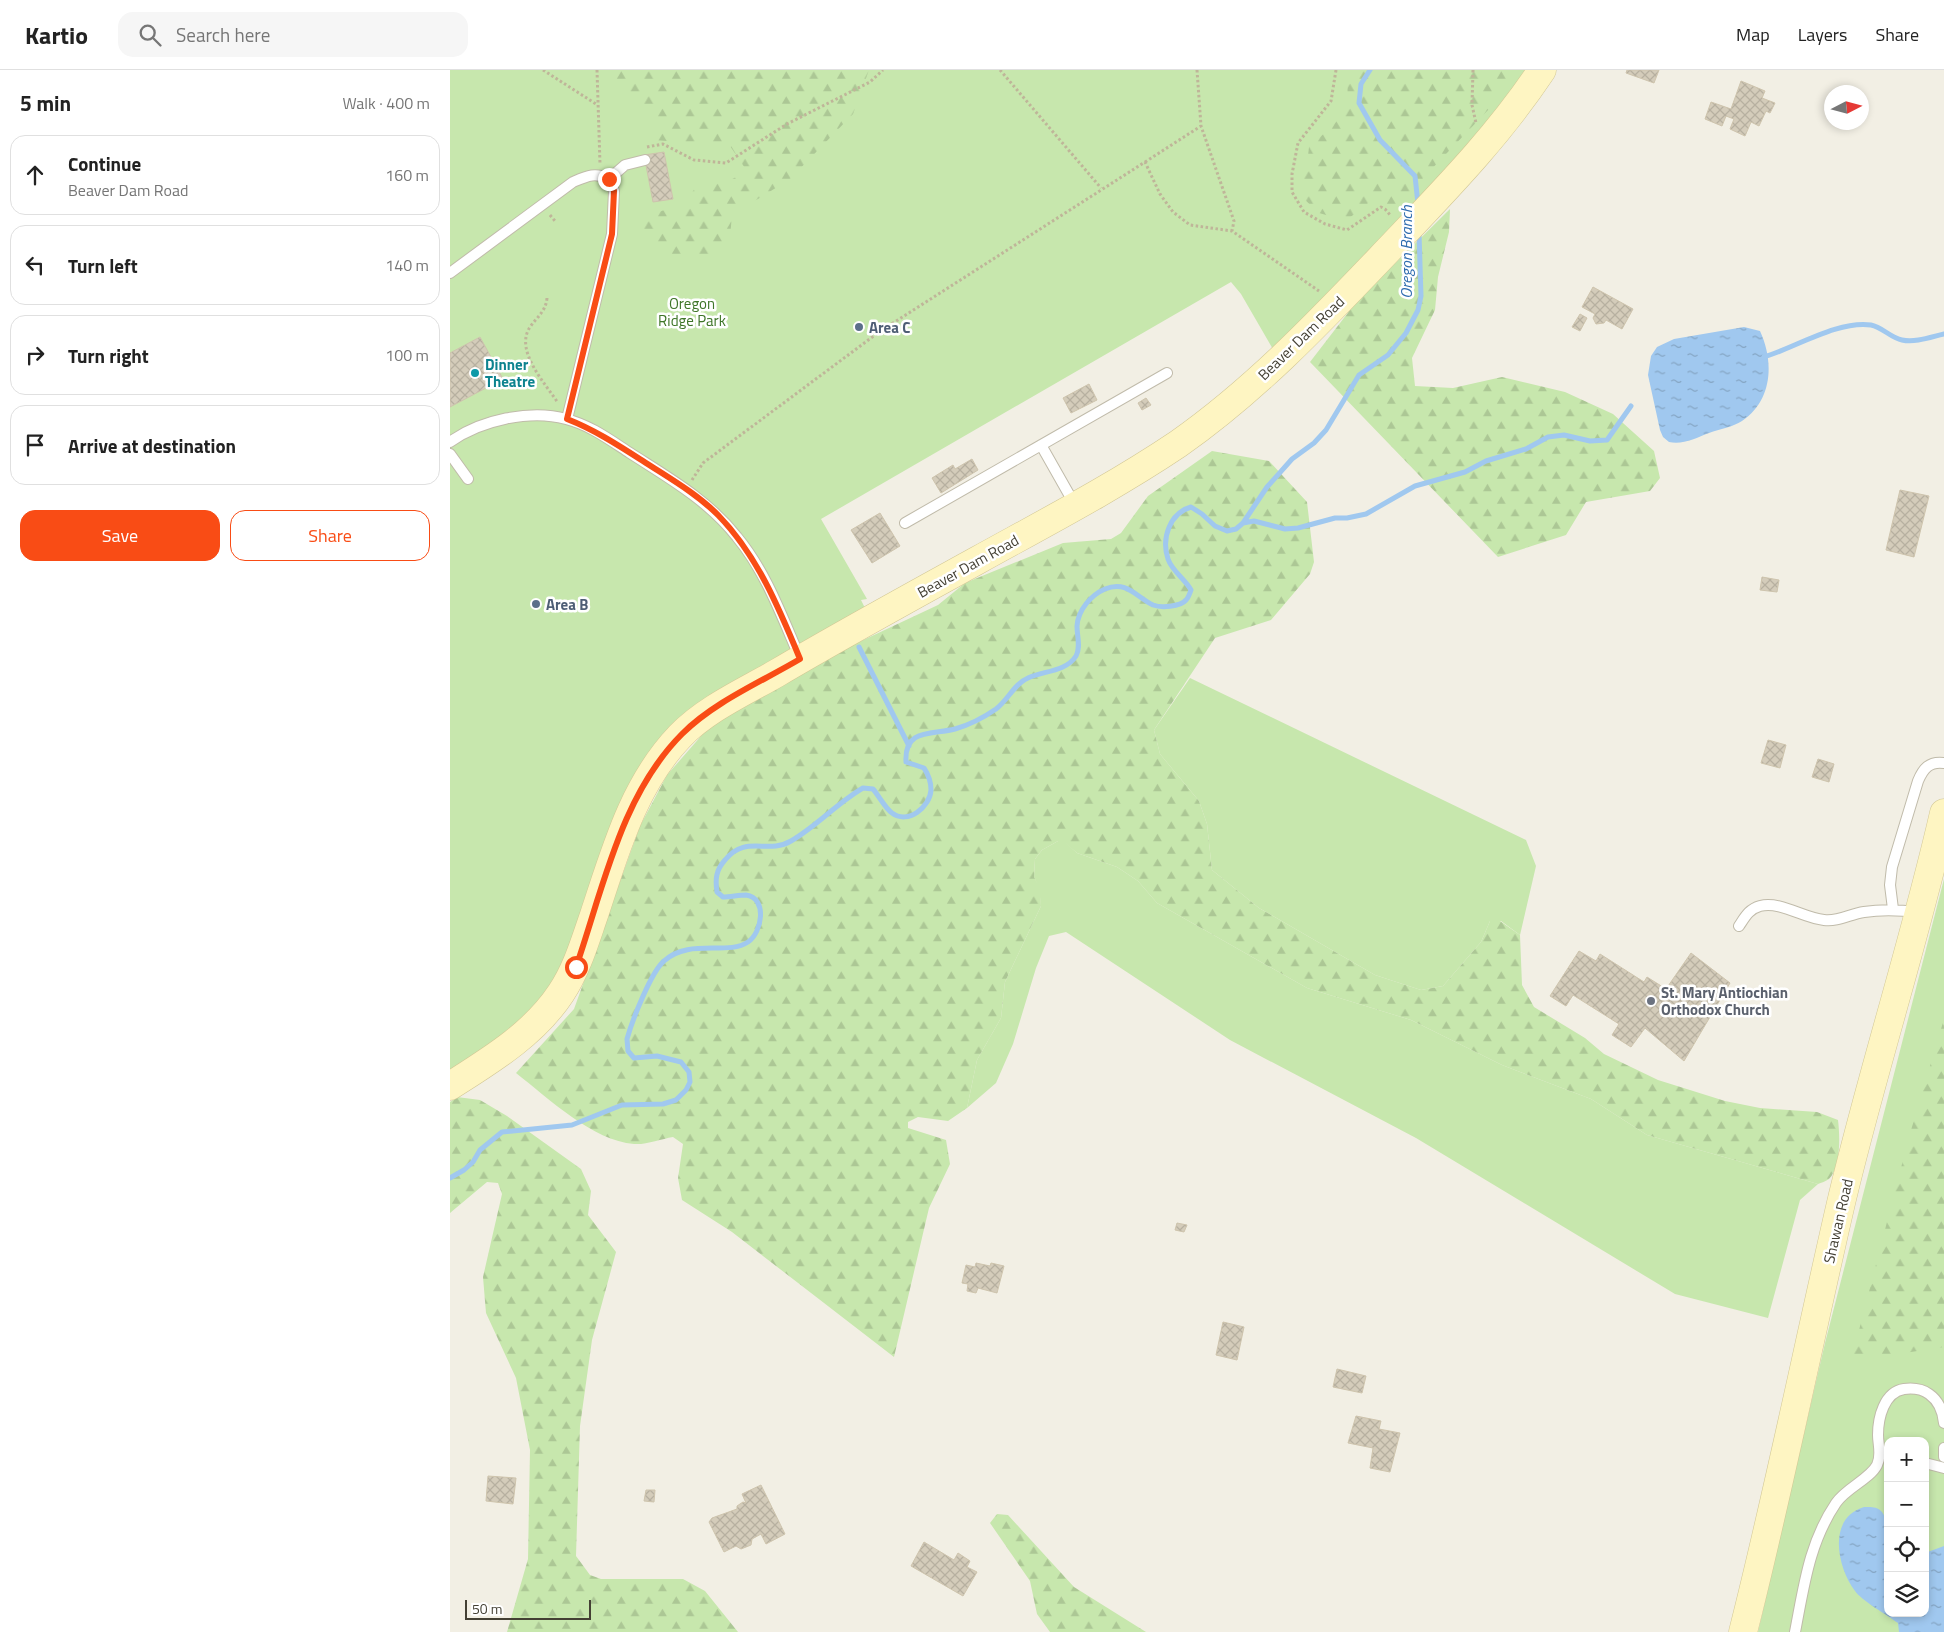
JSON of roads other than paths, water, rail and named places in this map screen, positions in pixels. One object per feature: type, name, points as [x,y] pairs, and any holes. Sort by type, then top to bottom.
[{"type":"street","name":"Beaver Dam Road","points":[[450,1086],[519,1040],[561,993],[576,967],[621,834],[634,804],[666,753],[682,734],[703,717],[800,659],[1132,474],[1225,408],[1271,369],[1337,304],[1431,205],[1495,136],[1542,70]]},
{"type":"street","name":"Shawan Road","points":[[1743,1632],[1776,1497],[1842,1201],[1920,912],[1944,813]]},
{"type":"lane","points":[[450,273],[573,182],[591,174],[605,177],[626,165],[641,161]]},
{"type":"lane","points":[[567,419],[612,234],[614,191],[605,177]]},
{"type":"lane","points":[[904,523],[1167,373]]},
{"type":"lane","points":[[450,442],[469,431],[511,418],[550,416],[567,419],[592,429],[687,489],[717,514],[738,538],[758,567],[800,659]]},
{"type":"lane","points":[[1041,445],[1076,506]]},
{"type":"lane","points":[[450,454],[468,479]]},
{"type":"lane","points":[[1893,909],[1890,885],[1892,867],[1918,782],[1923,769],[1931,764],[1944,763]]},
{"type":"lane","points":[[1739,926],[1748,911],[1761,906],[1776,907],[1824,920],[1842,919],[1862,912],[1893,909],[1920,912]]},
{"type":"lane","points":[[1795,1632],[1811,1553],[1824,1524],[1837,1502],[1852,1486],[1876,1467],[1880,1458],[1879,1419],[1887,1400],[1900,1390],[1913,1388],[1929,1394],[1943,1413],[1944,1423]]},
{"type":"lane","points":[[1944,1448],[1944,1457]]},
{"type":"lane","points":[[1929,1465],[1944,1468]]},
{"type":"lane","points":[[1876,1467],[1884,1466]]},
{"type":"water","points":[[1744,327],[1760,331],[1765,343],[1769,367],[1768,379],[1760,402],[1752,412],[1735,425],[1679,443],[1669,442],[1663,437],[1660,430],[1648,375],[1651,356],[1657,347],[1674,339]]},
{"type":"water","points":[[1864,1507],[1873,1507],[1882,1512],[1884,1517],[1884,1614],[1858,1595],[1849,1581],[1840,1557],[1840,1532],[1844,1521],[1852,1513]]},
{"type":"water","points":[[1944,1546],[1944,1632],[1899,1632],[1898,1623],[1889,1617],[1929,1617],[1929,1552]]},
{"type":"waterway","name":"Oregon Branch","points":[[1370,70],[1361,84],[1359,103],[1380,140],[1415,176],[1418,204]]},
{"type":"waterway","name":"Oregon Branch","points":[[450,1178],[464,1170],[473,1162],[480,1150],[502,1132],[572,1125],[622,1105],[663,1104],[676,1100],[686,1090],[690,1082],[689,1072],[681,1062],[657,1056],[634,1058],[628,1051],[627,1039],[637,1009],[653,975],[664,961],[674,954],[685,950],[739,946],[753,938],[757,931],[760,916],[758,902],[746,895],[723,897],[717,892],[717,875],[725,860],[733,852],[741,848],[782,845],[791,841],[844,800],[863,788],[873,789],[889,811],[898,816],[905,817],[917,812],[927,802],[931,787],[924,768],[906,762],[910,743],[921,735],[955,729],[976,721],[996,709],[1023,681],[1060,668],[1072,661],[1078,649],[1077,626],[1080,614],[1095,595],[1105,589],[1119,587],[1131,591],[1156,606],[1165,607],[1186,600],[1191,590],[1172,567],[1166,551],[1169,527],[1178,515],[1191,507],[1215,526],[1227,531],[1236,529],[1243,523],[1267,487],[1292,459],[1314,443],[1326,430],[1359,375],[1388,355],[1406,333],[1418,310],[1421,296],[1419,233]]},
{"type":"waterway","points":[[1764,357],[1831,331],[1858,325],[1875,326],[1894,337],[1907,341],[1944,334]]},
{"type":"waterway","points":[[1243,523],[1254,521],[1285,529],[1298,528],[1335,518],[1347,518],[1366,514],[1415,486],[1465,472],[1486,461],[1526,449],[1548,437],[1564,435],[1590,441],[1607,440],[1631,406]]},
{"type":"waterway","points":[[859,647],[909,746]]},
{"type":"place","name":"Area C","points":[[859,327]]},
{"type":"place","name":"Dinner Theatre","points":[[475,373]]},
{"type":"place","name":"Area B","points":[[536,604]]},
{"type":"place","name":"St. Mary Antiochian Orthodox Church","points":[[1651,1001]]},
{"type":"park label","name":"Oregon Ridge Park","points":[[692,312]]}]
